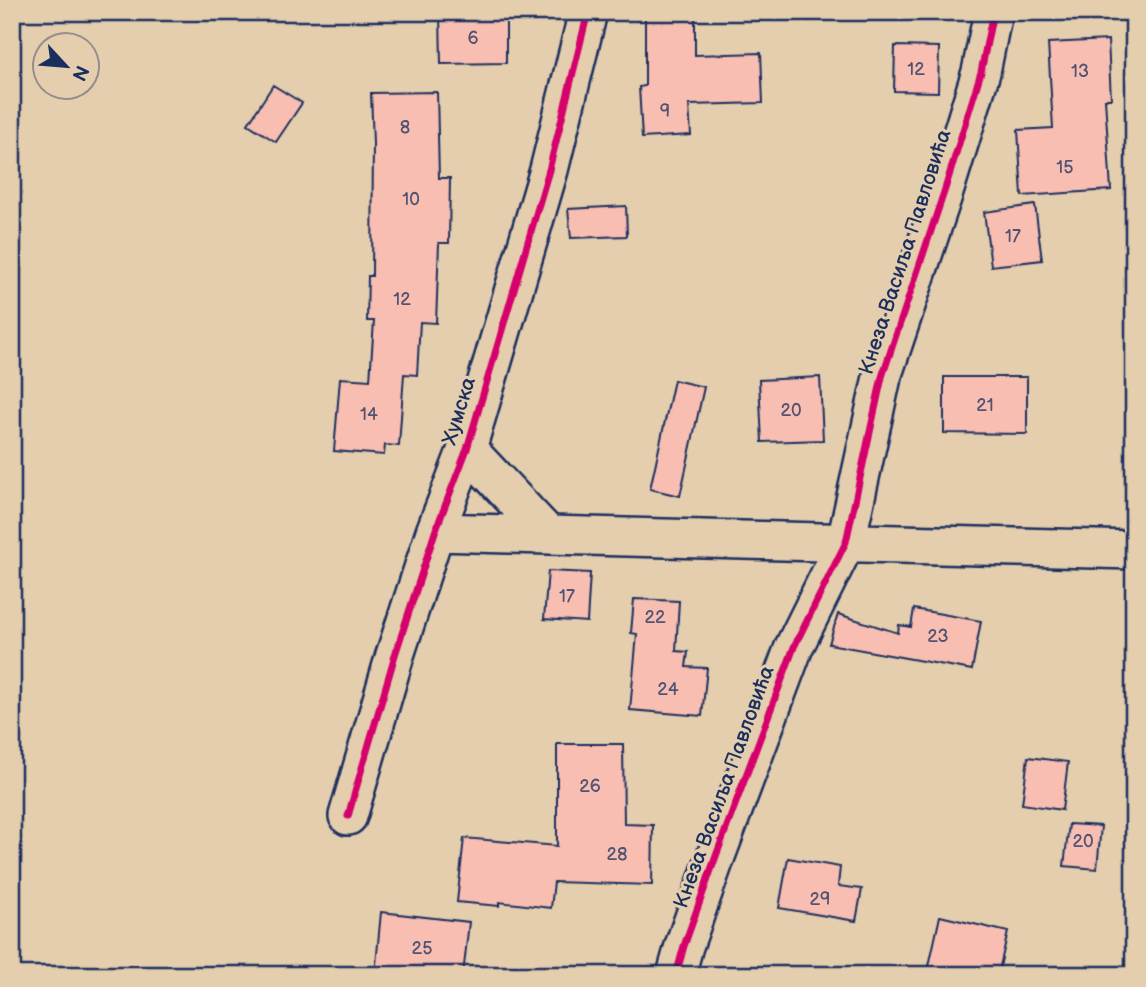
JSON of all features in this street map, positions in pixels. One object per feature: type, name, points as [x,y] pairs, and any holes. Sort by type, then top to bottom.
[{"type":"street","name":"Хумска","points":[[348,816],[395,655],[435,532],[467,449],[549,170],[588,12]]},
{"type":"street","name":"Кнеза Васиља Павловића","points":[[676,975],[716,856],[794,647],[846,542],[882,377],[981,72],[993,12]]},
{"type":"street","points":[[467,449],[548,535]]},
{"type":"street","points":[[435,532],[1134,550]]},
{"type":"building","points":[[506,12],[506,63],[441,64],[440,13]]},
{"type":"building","points":[[645,12],[695,12],[695,55],[761,53],[763,103],[689,105],[691,135],[642,138],[639,87],[645,86]]},
{"type":"building","points":[[1108,40],[1111,99],[1105,99],[1111,190],[1022,196],[1018,130],[1053,128],[1048,43]]},
{"type":"building","points":[[895,46],[939,47],[938,92],[894,91]]},
{"type":"building","points":[[273,85],[302,103],[276,142],[248,124]]},
{"type":"building","points":[[437,92],[439,178],[450,178],[449,243],[439,243],[436,323],[420,322],[417,375],[404,374],[399,446],[385,445],[384,455],[334,451],[340,378],[370,380],[374,321],[367,321],[368,276],[372,276],[371,93]]},
{"type":"building","points":[[1035,205],[1042,260],[991,266],[984,212]]},
{"type":"building","points":[[626,206],[627,236],[571,238],[568,209]]},
{"type":"building","points":[[820,377],[823,440],[762,442],[759,380]]},
{"type":"building","points":[[944,377],[1027,377],[1027,434],[944,433]]},
{"type":"building","points":[[674,380],[704,387],[680,496],[650,489]]},
{"type":"building","points":[[548,571],[590,573],[587,622],[544,619]]},
{"type":"building","points":[[634,599],[679,601],[676,651],[688,652],[686,667],[707,668],[702,716],[630,710],[637,634],[631,633]]},
{"type":"building","points":[[914,609],[981,621],[972,670],[829,644],[838,614],[898,633],[899,625],[911,627]]},
{"type":"building","points":[[557,744],[623,744],[624,824],[653,825],[652,885],[554,882],[551,908],[499,902],[499,906],[457,902],[464,838],[557,846]]},
{"type":"building","points":[[1028,757],[1068,762],[1062,810],[1022,804]]},
{"type":"building","points":[[1069,824],[1101,826],[1097,869],[1064,866]]},
{"type":"building","points":[[788,858],[840,867],[838,886],[862,889],[856,921],[779,908]]},
{"type":"building","points":[[381,912],[469,922],[463,975],[375,975]]},
{"type":"building","points":[[940,916],[1008,932],[998,975],[927,975]]},
{"type":"cycle path","points":[[348,816],[395,655],[435,532],[467,449],[549,170],[588,12]]},
{"type":"cycle path","points":[[676,975],[716,856],[794,647],[846,542],[882,377],[981,72],[993,12]]}]
